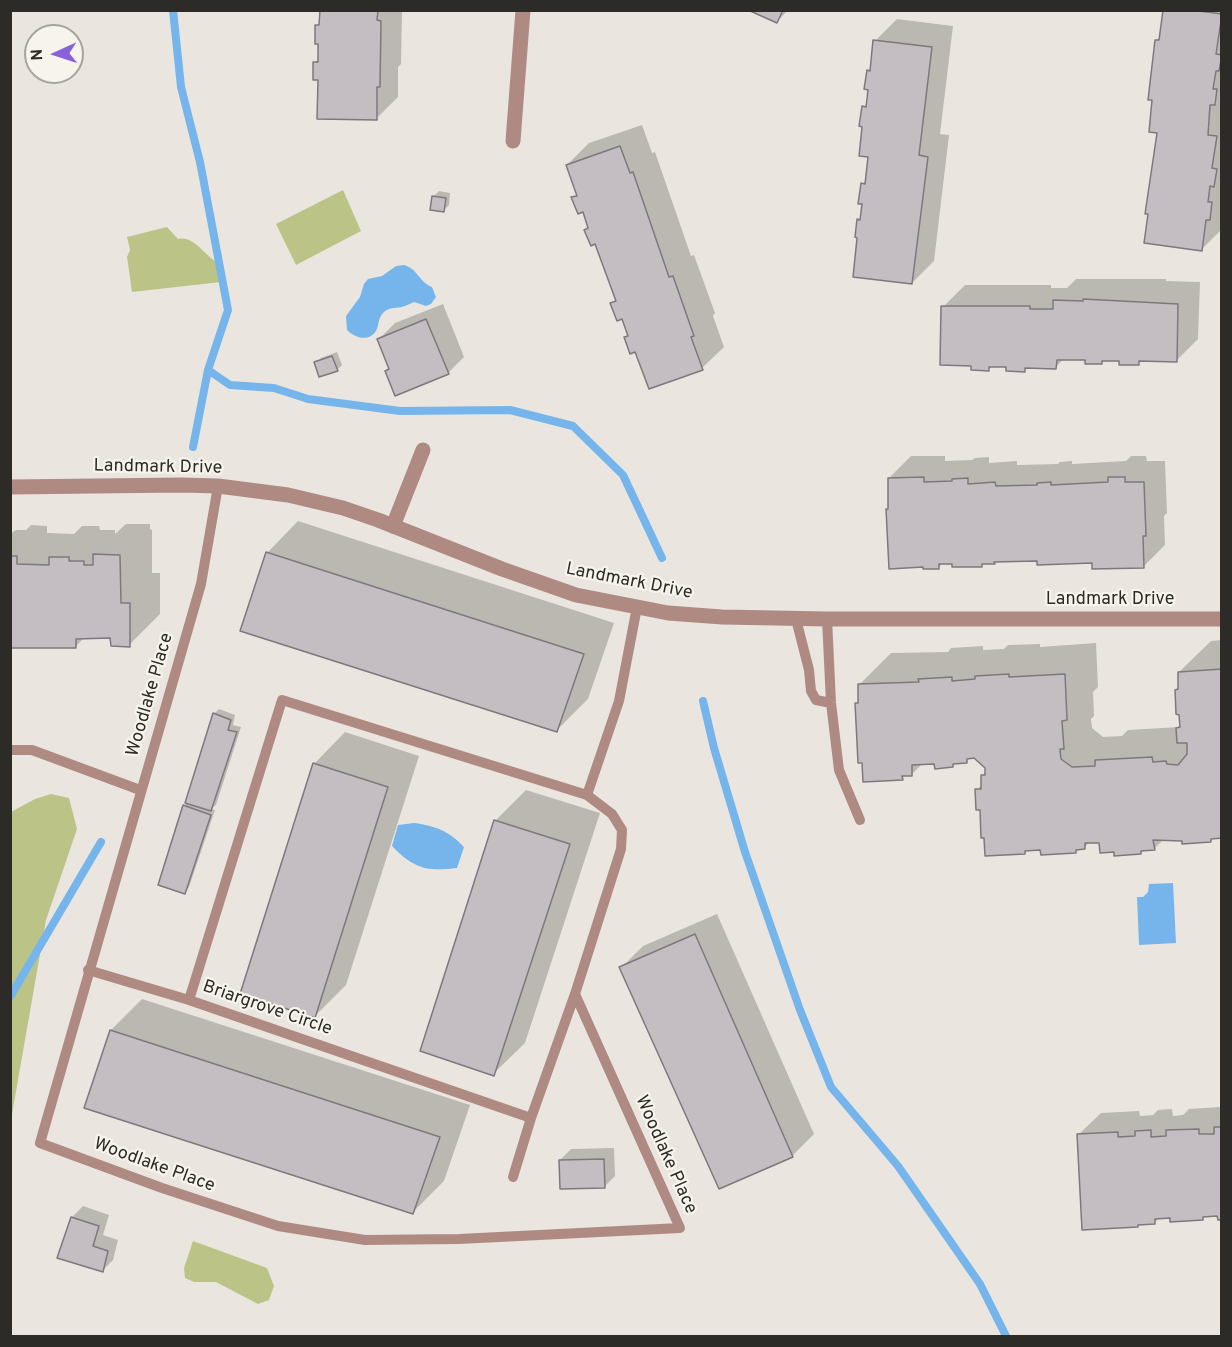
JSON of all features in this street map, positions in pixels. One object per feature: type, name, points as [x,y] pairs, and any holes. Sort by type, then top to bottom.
[{"type":"street","points":[[513,141],[523,10]]},
{"type":"street","points":[[393,526],[423,450]]},
{"type":"street","name":"Landmark Drive","points":[[10,487],[218,486],[315,500],[393,526],[501,569],[576,595],[668,613],[796,619],[1221,620]]},
{"type":"lane","name":"Woodlake Place","points":[[218,486],[201,584],[40,1143],[162,1188],[278,1226],[365,1240],[459,1239],[680,1228],[575,994]]},
{"type":"lane","points":[[587,795],[619,701],[637,607]]},
{"type":"lane","points":[[796,619],[811,691],[816,700],[831,703]]},
{"type":"lane","points":[[827,619],[831,703],[839,770],[860,820]]},
{"type":"lane","name":"Briargrove Circle","points":[[282,700],[587,795],[612,814],[622,830],[621,849],[575,994],[531,1118],[189,1000],[282,700]]},
{"type":"lane","points":[[10,750],[32,750],[140,790]]},
{"type":"lane","points":[[88,970],[189,1000]]},
{"type":"lane","points":[[513,1177],[531,1118]]},
{"type":"green space","points":[[343,190],[361,231],[296,265],[276,224]]},
{"type":"green space","points":[[167,227],[178,239],[194,243],[218,263],[221,282],[132,292],[127,257],[130,250],[127,237]]},
{"type":"green space","points":[[51,794],[69,798],[77,829],[46,920],[11,1120],[11,812],[35,799]]},
{"type":"green space","points":[[193,1241],[267,1268],[274,1286],[269,1300],[258,1304],[216,1282],[194,1282],[185,1278],[184,1268]]},
{"type":"water","points":[[404,265],[432,287],[436,297],[431,304],[426,306],[414,302],[388,309],[381,315],[376,331],[369,337],[361,338],[350,333],[347,330],[346,316],[360,297],[364,284],[368,279],[382,276],[396,266]]},
{"type":"water","points":[[414,823],[442,830],[464,847],[457,868],[421,867],[392,846],[398,825]]},
{"type":"water","points":[[1173,883],[1176,943],[1139,945],[1137,897],[1143,897],[1148,892],[1149,884]]},
{"type":"building","points":[[320,10],[378,10],[377,20],[381,21],[377,120],[317,119],[318,80],[313,80],[313,62],[318,62],[315,25],[319,25]]},
{"type":"building","points":[[748,10],[783,10],[777,23]]},
{"type":"building","points":[[1163,10],[1191,10],[1222,14],[1216,54],[1222,55],[1213,89],[1217,89],[1215,105],[1210,105],[1208,135],[1217,136],[1212,168],[1217,169],[1214,187],[1210,186],[1208,202],[1212,202],[1210,220],[1206,220],[1202,251],[1144,243],[1148,214],[1145,214],[1157,133],[1149,132],[1152,100],[1148,100],[1155,40],[1159,40]]},
{"type":"building","points":[[873,40],[932,47],[919,155],[928,157],[912,284],[853,277],[857,219],[860,220],[862,204],[858,204],[861,183],[865,184],[868,157],[859,156],[862,127],[859,126],[862,106],[866,107],[868,90],[864,89],[867,70],[870,71]]},
{"type":"building","points":[[620,146],[630,173],[633,172],[669,277],[673,276],[703,370],[649,389],[635,352],[630,354],[624,337],[628,336],[622,319],[617,321],[610,303],[616,301],[595,244],[591,246],[584,230],[588,228],[583,212],[578,214],[571,197],[577,196],[566,165]]},
{"type":"building","points":[[432,196],[446,198],[444,212],[430,210]]},
{"type":"building","points":[[1083,299],[1178,304],[1177,362],[1139,361],[1139,365],[1119,365],[1119,361],[1085,364],[1085,360],[1057,360],[1056,369],[1025,368],[1025,372],[1006,371],[1006,367],[989,367],[989,371],[971,370],[971,366],[940,365],[941,306],[1030,306],[1030,309],[1053,309],[1053,300],[1083,301]]},
{"type":"building","points":[[426,319],[449,374],[395,396],[385,371],[389,369],[377,339]]},
{"type":"building","points":[[332,356],[338,371],[319,377],[314,362]]},
{"type":"building","points":[[924,477],[924,482],[968,478],[968,484],[995,482],[996,486],[1037,485],[1037,483],[1051,482],[1051,485],[1108,482],[1108,477],[1125,477],[1125,482],[1144,482],[1146,536],[1143,536],[1144,568],[1092,569],[1092,563],[1037,565],[1037,561],[994,562],[995,564],[982,564],[982,567],[952,567],[952,564],[939,564],[939,569],[923,569],[923,567],[889,569],[886,509],[888,509],[888,478]]},
{"type":"building","points":[[266,552],[584,654],[557,732],[240,631]]},
{"type":"building","points":[[93,554],[120,555],[121,603],[130,603],[130,647],[111,646],[110,638],[76,639],[76,648],[10,648],[10,556],[17,556],[17,564],[49,565],[49,557],[69,557],[69,561],[84,561],[84,565],[93,565]]},
{"type":"building","points":[[1222,669],[1222,838],[1211,839],[1211,842],[1182,844],[1182,841],[1153,840],[1155,850],[1141,851],[1141,854],[1114,856],[1114,852],[1100,853],[1099,843],[1085,843],[1085,849],[1076,850],[1076,853],[1041,855],[1040,850],[1025,851],[1025,854],[985,856],[984,838],[981,838],[980,810],[976,810],[975,789],[981,789],[981,775],[985,775],[985,768],[974,758],[967,759],[967,763],[953,764],[953,767],[935,769],[934,764],[912,765],[912,776],[902,776],[903,780],[863,782],[862,763],[858,763],[855,703],[858,703],[858,684],[919,682],[918,679],[952,677],[952,681],[975,679],[975,676],[1009,674],[1009,677],[1065,674],[1067,720],[1062,721],[1064,749],[1060,749],[1061,759],[1072,767],[1095,766],[1095,760],[1152,757],[1153,762],[1166,761],[1167,764],[1178,765],[1187,754],[1187,743],[1177,743],[1176,728],[1180,727],[1179,715],[1176,714],[1175,690],[1178,689],[1178,672]]},
{"type":"building","points":[[213,713],[231,720],[228,730],[237,732],[211,811],[185,803]]},
{"type":"building","points":[[313,763],[388,787],[315,1018],[240,994]]},
{"type":"building","points":[[183,805],[211,815],[185,894],[158,885]]},
{"type":"building","points":[[494,820],[570,844],[494,1076],[420,1051]]},
{"type":"building","points":[[695,934],[793,1157],[719,1189],[619,967]]},
{"type":"building","points":[[110,1030],[440,1137],[413,1214],[84,1108]]},
{"type":"building","points":[[1214,1127],[1222,1127],[1222,1220],[1218,1220],[1217,1216],[1203,1217],[1203,1220],[1170,1222],[1170,1218],[1155,1219],[1155,1224],[1138,1225],[1138,1227],[1082,1230],[1077,1134],[1118,1132],[1118,1137],[1135,1136],[1135,1131],[1151,1130],[1151,1137],[1166,1136],[1166,1130],[1199,1129],[1199,1134],[1214,1134]]},
{"type":"building","points":[[604,1159],[605,1188],[560,1189],[559,1160]]},
{"type":"building","points":[[71,1217],[99,1226],[93,1246],[108,1251],[103,1272],[57,1258]]},
{"type":"waterway","points":[[173,10],[181,87],[200,162],[228,310],[208,370],[193,447]]},
{"type":"waterway","points":[[208,370],[230,385],[274,388],[308,399],[400,411],[510,410],[573,426],[623,475],[662,558]]},
{"type":"waterway","points":[[703,701],[714,748],[745,852],[800,1010],[831,1087],[898,1166],[980,1284],[1006,1336]]},
{"type":"waterway","points":[[10,997],[101,842]]}]
